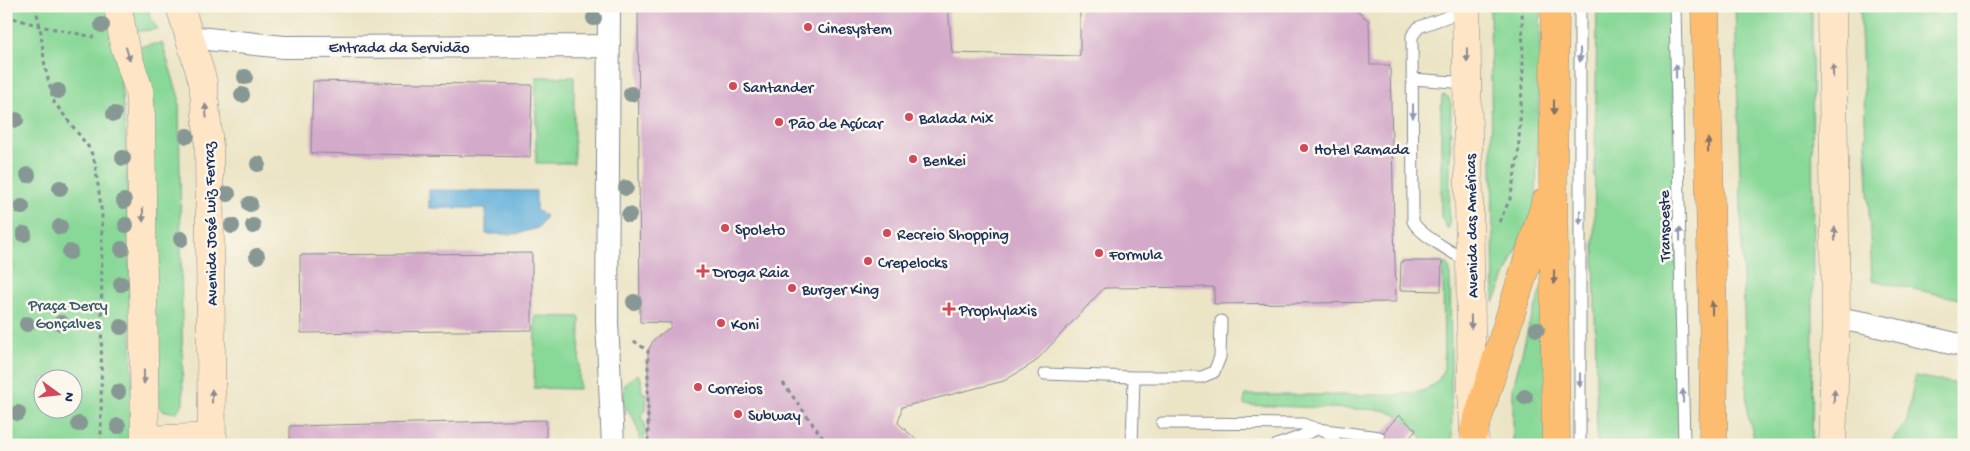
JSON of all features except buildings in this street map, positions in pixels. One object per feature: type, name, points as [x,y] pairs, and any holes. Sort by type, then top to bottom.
[{"type":"highway","points":[[1555,6],[1553,176],[1556,445]]},
{"type":"highway","points":[[1705,6],[1714,356],[1713,445]]},
{"type":"highway","points":[[1474,438],[1553,176]]},
{"type":"highway","points":[[1714,356],[1731,445]]},
{"type":"street","points":[[118,6],[124,44],[139,90],[141,116],[145,442],[212,441]]},
{"type":"street","name":"Avenida José Luiz Ferraz","points":[[180,6],[203,82],[209,146],[212,441]]},
{"type":"street","points":[[610,6],[607,322],[613,445]]},
{"type":"street","points":[[1832,6],[1836,318],[1832,445]]},
{"type":"street","name":"Avenida das Américas","points":[[1466,8],[1474,438]]},
{"type":"street","name":"Entrada da Servidão","points":[[189,37],[284,47],[609,46]]},
{"type":"street","points":[[1836,318],[1865,322],[1964,346]]},
{"type":"lane","points":[[1580,6],[1580,445]]},
{"type":"lane","name":"Transoeste","points":[[1675,6],[1684,445]]},
{"type":"lane","points":[[1466,8],[1420,27],[1412,36],[1414,226],[1458,256],[1470,261]]},
{"type":"lane","points":[[1412,79],[1468,82]]},
{"type":"lane","points":[[1045,374],[1202,377],[1214,372],[1220,357],[1221,321]]},
{"type":"lane","points":[[1132,445],[1134,377]]},
{"type":"lane","points":[[1162,423],[1303,424],[1321,430],[1379,437]]},
{"type":"lane","points":[[1277,445],[1321,430]]},
{"type":"lane","points":[[1321,430],[1338,445]]},
{"type":"path","points":[[35,6],[40,26],[45,66],[54,102],[90,149],[95,163],[102,214],[102,445]]},
{"type":"path","points":[[1496,228],[1510,199],[1518,158],[1523,68],[1522,6]]},
{"type":"path","points":[[6,16],[40,26],[124,44]]},
{"type":"path","points":[[648,351],[648,445]]},
{"type":"path","points":[[783,383],[828,445]]},
{"type":"green space","name":"Praça Dercy Gonçalves","points":[[6,6],[111,6],[117,43],[126,139],[134,445],[6,445]]},
{"type":"green space","points":[[126,6],[149,6],[149,16],[158,29],[131,32]]},
{"type":"green space","points":[[1490,6],[1541,6],[1536,203],[1494,303]]},
{"type":"green space","points":[[1597,6],[1672,6],[1680,445],[1597,445],[1594,244]]},
{"type":"green space","points":[[1735,6],[1812,6],[1812,445],[1756,445],[1747,412]]},
{"type":"green space","points":[[1860,6],[1964,6],[1964,300],[1872,280]]},
{"type":"green space","points":[[162,43],[179,98],[183,403],[176,413],[162,410],[155,403],[135,47]]},
{"type":"green space","points":[[536,77],[574,77],[574,163],[536,163]]},
{"type":"green space","points":[[1442,96],[1448,97],[1451,103],[1449,228],[1447,228],[1441,217],[1441,108]]},
{"type":"green space","points":[[1443,264],[1447,264],[1450,271],[1452,445],[1428,445],[1408,423],[1398,416],[1383,410],[1244,405],[1245,395],[1396,395],[1418,392],[1431,387],[1436,383],[1444,369]]},
{"type":"green space","points":[[1548,272],[1549,445],[1513,445],[1513,388],[1529,325]]},
{"type":"green space","points":[[535,316],[580,317],[579,389],[534,388]]},
{"type":"green space","points":[[638,374],[641,378],[642,393],[646,393],[646,410],[641,417],[645,424],[644,445],[640,445],[635,423],[623,404],[625,383]]},
{"type":"green space","points":[[1915,376],[1964,385],[1964,445],[1889,445],[1907,421]]},
{"type":"water","points":[[429,190],[536,191],[536,210],[546,216],[538,228],[516,234],[486,234],[486,208],[429,208]]},
{"type":"place","name":"Cinesystem","points":[[808,27]]},
{"type":"place","name":"Santander","points":[[733,86]]},
{"type":"place","name":"Balada Mix","points":[[909,117]]},
{"type":"place","name":"Pão de Açúcar","points":[[779,122]]},
{"type":"place","name":"Hotel Ramada","points":[[1304,148]]},
{"type":"place","name":"Benkei","points":[[913,159]]},
{"type":"place","name":"Spoleto","points":[[725,228]]},
{"type":"place","name":"Recreio Shopping","points":[[887,233]]},
{"type":"place","name":"Formula","points":[[1099,253]]},
{"type":"place","name":"Crepelocks","points":[[868,261]]},
{"type":"place","name":"Droga Raia","points":[[703,271]]},
{"type":"place","name":"Burger King","points":[[792,288]]},
{"type":"place","name":"Prophylaxis","points":[[949,309]]},
{"type":"place","name":"Koni","points":[[721,323]]},
{"type":"place","name":"Correios","points":[[698,387]]},
{"type":"place","name":"Subway","points":[[738,414]]}]
